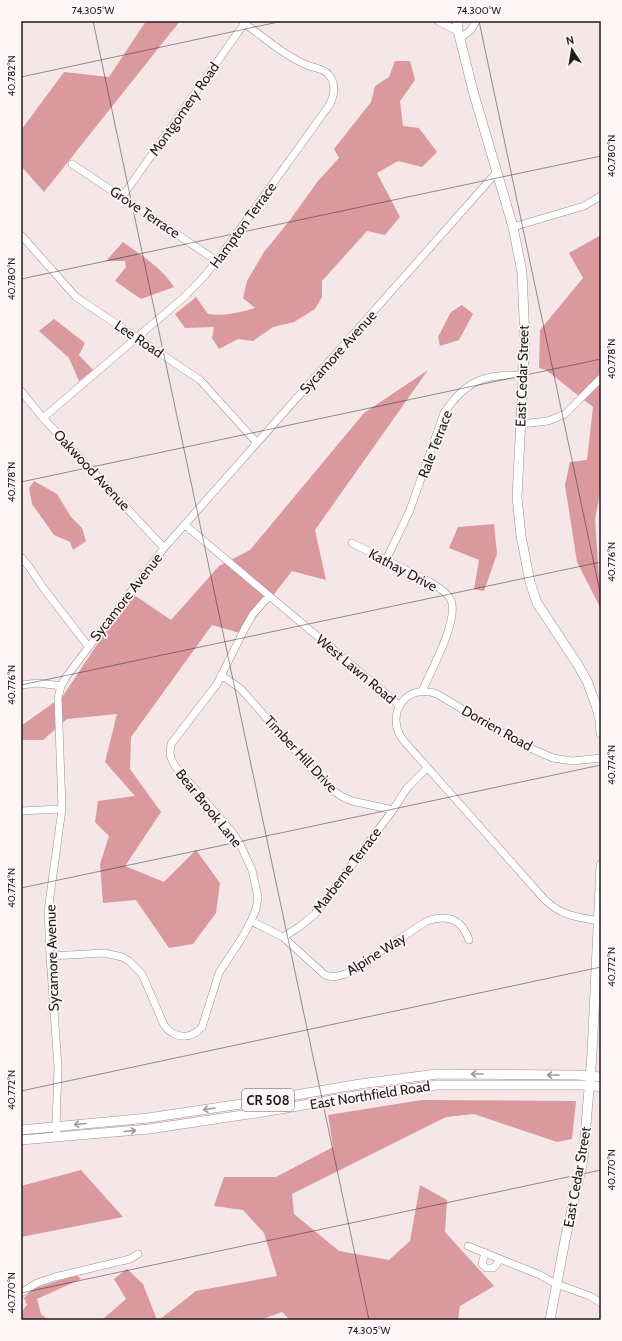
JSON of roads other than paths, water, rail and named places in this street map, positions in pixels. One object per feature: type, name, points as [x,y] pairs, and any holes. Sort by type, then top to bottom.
[{"type":"main road","name":"East Cedar Street","points":[[457,21],[473,91],[513,227],[522,272],[525,340],[517,497],[521,536],[530,582],[537,603],[578,665],[599,702],[601,733]]},
{"type":"main road","name":"East Cedar Street","points":[[550,1320],[556,1284],[583,1160],[591,1076],[601,865]]},
{"type":"main road","name":"East Northfield Road","points":[[21,1130],[148,1118],[360,1084],[437,1074],[601,1077]]},
{"type":"main road","points":[[417,1077],[419,1087]]},
{"type":"main road","name":"East Northfield Road","points":[[21,1140],[149,1129],[240,1116],[361,1095],[438,1085],[601,1087]]},
{"type":"main road","points":[[328,1090],[330,1100]]},
{"type":"main road","points":[[236,1105],[240,1116]]},
{"type":"main road","points":[[148,1118],[149,1129]]},
{"type":"street","points":[[438,21],[459,35],[471,30],[476,21]]},
{"type":"street","name":"Montgomery Road","points":[[122,197],[246,23]]},
{"type":"street","name":"Hampton Terrace","points":[[43,418],[183,298],[200,281],[217,261],[328,108],[334,91],[333,83],[329,75],[293,58],[246,23]]},
{"type":"street","name":"Grove Terrace","points":[[72,164],[217,261]]},
{"type":"street","name":"Sycamore Avenue","points":[[57,1137],[58,1067],[48,911],[62,809],[58,698],[61,686],[66,676],[88,646],[164,548],[496,173]]},
{"type":"street","points":[[513,227],[584,206],[601,196]]},
{"type":"street","name":"Lee Road","points":[[21,235],[76,297],[200,380],[257,443]]},
{"type":"street","name":"Rale Terrace","points":[[386,560],[410,510],[444,413],[452,401],[460,392],[480,380],[495,376],[523,374]]},
{"type":"street","points":[[521,424],[548,421],[565,414],[601,378]]},
{"type":"street","name":"Oakwood Avenue","points":[[21,391],[43,418],[164,548]]},
{"type":"street","name":"West Lawn Road","points":[[185,525],[399,705],[395,723],[399,735],[544,900],[553,908],[573,917],[599,921]]},
{"type":"street","name":"Kathay Drive","points":[[352,543],[430,582],[440,588],[450,600],[452,609],[448,633],[422,691]]},
{"type":"street","points":[[21,557],[88,646]]},
{"type":"street","name":"Bear Brook Lane","points":[[50,956],[106,953],[128,961],[142,974],[167,1029],[170,1032],[178,1036],[187,1036],[196,1033],[202,1027],[219,973],[252,921],[258,897],[256,884],[247,856],[232,832],[173,762],[170,753],[175,737],[205,700],[221,675],[253,614],[269,596]]},
{"type":"street","name":"Timber Hill Drive","points":[[221,675],[241,689],[330,788],[341,796],[352,801],[393,810]]},
{"type":"street","points":[[21,685],[38,683],[61,686]]},
{"type":"street","points":[[399,705],[408,696],[422,691]]},
{"type":"street","name":"Dorrien Road","points":[[422,691],[437,694],[504,734],[553,758],[572,761],[601,758]]},
{"type":"street","name":"Marberne Terrace","points":[[283,937],[299,927],[315,914],[393,810],[407,788],[427,768]]},
{"type":"street","points":[[21,811],[62,809]]},
{"type":"street","name":"Alpine Way","points":[[283,937],[325,975],[333,977],[346,974],[427,921],[435,918],[452,920],[459,924],[466,931],[469,940]]},
{"type":"street","points":[[252,921],[283,937]]},
{"type":"street","points":[[468,1246],[540,1275],[556,1284],[590,1296],[601,1304]]},
{"type":"street","points":[[485,1253],[482,1264],[486,1268],[493,1268],[499,1259]]},
{"type":"street","points":[[21,1293],[37,1284],[55,1277],[130,1259],[138,1254]]}]
